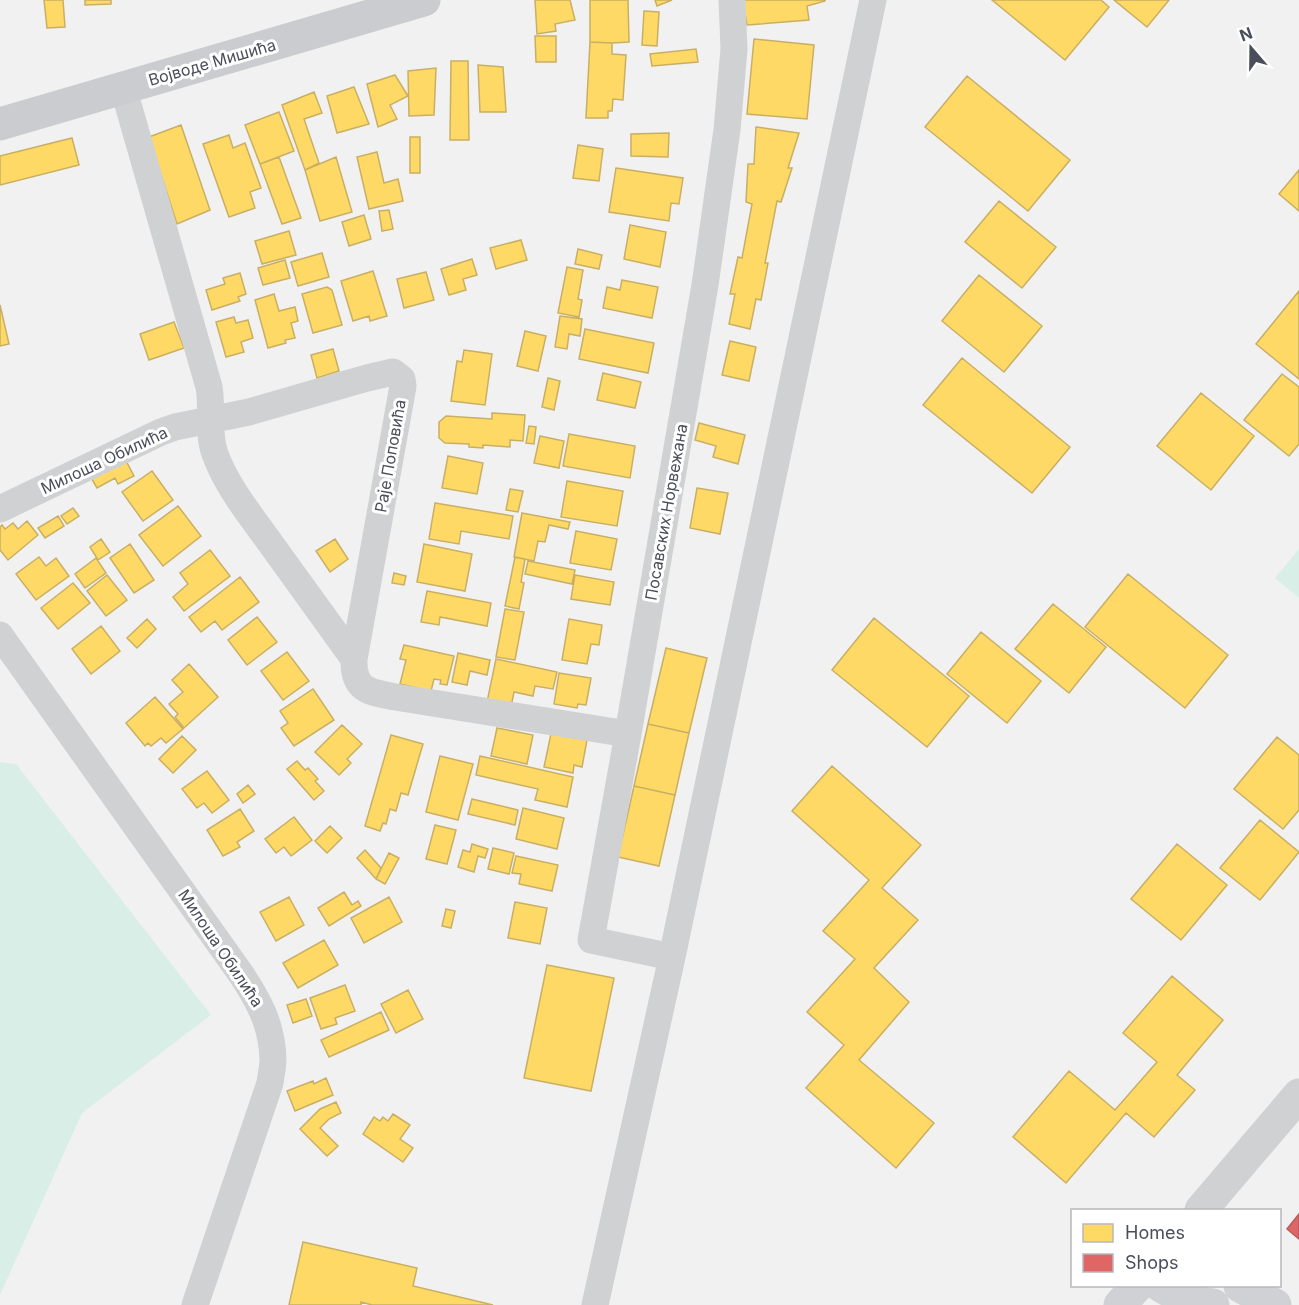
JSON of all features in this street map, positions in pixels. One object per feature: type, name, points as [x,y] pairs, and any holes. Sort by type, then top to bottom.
[{"type":"main road","name":"Војводе Мишића","points":[[0,124],[424,0]]},
{"type":"main road","points":[[1120,1305],[1136,1287]]},
{"type":"main road","points":[[1163,1287],[1185,1299],[1213,1305]]},
{"type":"main road","points":[[1242,1287],[1275,1305]]},
{"type":"street","name":"Посавских Норвежана","points":[[672,957],[591,940],[707,274],[727,130],[734,49],[732,0]]},
{"type":"street","points":[[595,1305],[672,957],[873,0]]},
{"type":"street","points":[[123,87],[209,387],[212,402],[211,437],[215,453],[223,473],[246,510],[354,659],[357,679],[370,692],[628,734]]},
{"type":"street","name":"Раје Поповића","points":[[210,420],[249,412],[386,373],[393,372],[402,379],[403,386],[354,659]]},
{"type":"street","name":"Милоша Обилића","points":[[0,508],[161,432],[210,420]]},
{"type":"street","name":"Милоша Обилића","points":[[0,635],[241,974],[258,999],[267,1019],[273,1060],[270,1083],[195,1305]]},
{"type":"street","points":[[1201,1209],[1299,1095]]},
{"type":"green space","points":[[1299,549],[1299,598],[1275,578]]},
{"type":"green space","points":[[0,762],[16,764],[211,1015],[82,1113],[0,1295]]},
{"type":"building: Homes","points":[[44,0],[63,0],[65,27],[47,28]]},
{"type":"building: Homes","points":[[85,0],[111,0],[111,4],[85,5]]},
{"type":"building: Homes","points":[[535,0],[570,0],[575,20],[555,24],[556,31],[537,34]]},
{"type":"building: Homes","points":[[590,0],[628,0],[629,42],[590,42]]},
{"type":"building: Homes","points":[[655,0],[672,0],[657,6]]},
{"type":"building: Homes","points":[[743,0],[825,1],[807,6],[809,20],[747,25]]},
{"type":"building: Homes","points":[[992,0],[1101,0],[1109,7],[1065,60]]},
{"type":"building: Homes","points":[[1114,0],[1169,0],[1147,27]]},
{"type":"building: Homes","points":[[644,11],[659,12],[657,46],[642,45]]},
{"type":"building: Homes","points":[[535,36],[556,36],[556,62],[536,62]]},
{"type":"building: Homes","points":[[754,39],[814,45],[807,119],[747,114]]},
{"type":"building: Homes","points":[[590,42],[612,43],[612,54],[626,55],[623,100],[613,99],[612,111],[608,111],[608,118],[586,118]]},
{"type":"building: Homes","points":[[696,49],[698,62],[652,66],[650,54]]},
{"type":"building: Homes","points":[[451,61],[468,61],[469,140],[450,140]]},
{"type":"building: Homes","points":[[478,65],[503,67],[506,112],[480,112]]},
{"type":"building: Homes","points":[[436,68],[434,115],[409,116],[408,71]]},
{"type":"building: Homes","points":[[395,75],[408,96],[390,105],[397,119],[378,127],[367,84]]},
{"type":"building: Homes","points":[[967,76],[1070,160],[1028,211],[925,127]]},
{"type":"building: Homes","points":[[354,87],[369,124],[337,133],[327,96]]},
{"type":"building: Homes","points":[[314,92],[322,113],[304,119],[319,163],[305,170],[282,105]]},
{"type":"building: Homes","points":[[279,112],[294,151],[260,164],[245,125]]},
{"type":"building: Homes","points":[[181,125],[210,210],[177,224],[149,137]]},
{"type":"building: Homes","points":[[756,127],[799,133],[788,168],[792,168],[781,202],[777,201],[765,263],[768,263],[761,300],[756,299],[750,329],[729,324],[735,294],[730,294],[738,257],[742,258],[752,204],[746,202],[748,164],[754,164]]},
{"type":"building: Homes","points":[[669,133],[668,157],[631,156],[631,134]]},
{"type":"building: Homes","points":[[229,135],[233,148],[245,143],[261,188],[250,192],[255,208],[229,217],[203,144]]},
{"type":"building: Homes","points":[[410,137],[420,137],[420,173],[410,173]]},
{"type":"building: Homes","points":[[72,138],[79,165],[0,185],[0,156]]},
{"type":"building: Homes","points":[[578,145],[603,149],[599,181],[573,178]]},
{"type":"building: Homes","points":[[377,152],[384,183],[398,179],[403,201],[369,209],[357,157]]},
{"type":"building: Homes","points":[[279,157],[301,218],[282,224],[260,164]]},
{"type":"building: Homes","points":[[336,157],[352,212],[320,221],[305,170]]},
{"type":"building: Homes","points":[[616,168],[683,178],[679,204],[671,203],[669,221],[609,212]]},
{"type":"building: Homes","points":[[1299,170],[1299,211],[1279,194]]},
{"type":"building: Homes","points":[[999,201],[1056,247],[1022,288],[965,242]]},
{"type":"building: Homes","points":[[389,210],[393,229],[382,231],[379,211]]},
{"type":"building: Homes","points":[[364,215],[371,239],[349,246],[342,222]]},
{"type":"building: Homes","points":[[630,225],[666,232],[660,267],[624,259]]},
{"type":"building: Homes","points":[[289,231],[296,255],[262,264],[255,241]]},
{"type":"building: Homes","points":[[521,240],[527,260],[496,269],[490,248]]},
{"type":"building: Homes","points":[[578,249],[602,255],[599,269],[575,264]]},
{"type":"building: Homes","points":[[322,253],[329,277],[298,286],[291,262]]},
{"type":"building: Homes","points":[[472,259],[477,275],[463,279],[466,290],[449,295],[441,269]]},
{"type":"building: Homes","points":[[285,260],[290,278],[263,285],[258,268]]},
{"type":"building: Homes","points":[[567,267],[583,270],[578,299],[582,300],[579,317],[558,313]]},
{"type":"building: Homes","points":[[373,271],[387,316],[370,321],[369,316],[353,321],[341,281]]},
{"type":"building: Homes","points":[[426,272],[434,300],[404,308],[397,279]]},
{"type":"building: Homes","points":[[240,273],[246,294],[238,297],[240,301],[212,310],[206,290],[225,284],[223,278]]},
{"type":"building: Homes","points":[[979,275],[1042,326],[1004,372],[942,321]]},
{"type":"building: Homes","points":[[622,280],[658,287],[652,318],[603,308],[607,287],[620,290]]},
{"type":"building: Homes","points":[[327,287],[332,290],[342,325],[313,333],[302,294]]},
{"type":"building: Homes","points":[[1299,291],[1299,379],[1256,344]]},
{"type":"building: Homes","points":[[274,294],[279,311],[295,307],[298,321],[291,323],[295,338],[268,348],[255,300]]},
{"type":"building: Homes","points":[[0,305],[9,344],[0,346]]},
{"type":"building: Homes","points":[[560,316],[582,319],[580,336],[569,334],[567,349],[555,347]]},
{"type":"building: Homes","points":[[234,317],[236,323],[248,320],[253,338],[241,342],[244,352],[226,357],[216,322]]},
{"type":"building: Homes","points":[[174,322],[184,348],[149,360],[140,334]]},
{"type":"building: Homes","points":[[585,329],[654,343],[648,373],[579,359]]},
{"type":"building: Homes","points":[[525,331],[546,336],[538,371],[517,366]]},
{"type":"building: Homes","points":[[730,341],[756,347],[749,381],[722,375]]},
{"type":"building: Homes","points":[[333,349],[339,371],[317,378],[311,355]]},
{"type":"building: Homes","points":[[464,350],[492,354],[485,405],[451,401],[457,361],[462,362]]},
{"type":"building: Homes","points":[[962,358],[1070,447],[1032,493],[923,405]]},
{"type":"building: Homes","points":[[603,373],[641,382],[635,408],[597,400]]},
{"type":"building: Homes","points":[[1282,374],[1299,387],[1299,444],[1289,456],[1244,420]]},
{"type":"building: Homes","points":[[548,378],[560,381],[554,410],[542,407]]},
{"type":"building: Homes","points":[[1201,393],[1254,436],[1211,490],[1157,446]]},
{"type":"building: Homes","points":[[492,413],[525,415],[523,441],[510,440],[510,447],[483,445],[483,448],[469,447],[469,444],[445,443],[439,438],[439,422],[446,416],[492,419]]},
{"type":"building: Homes","points":[[699,423],[745,435],[738,464],[713,457],[716,446],[695,440]]},
{"type":"building: Homes","points":[[529,426],[536,427],[534,444],[526,443]]},
{"type":"building: Homes","points":[[569,434],[635,446],[630,478],[563,466]]},
{"type":"building: Homes","points":[[540,436],[564,441],[559,468],[534,463]]},
{"type":"building: Homes","points":[[448,456],[483,463],[477,494],[442,488]]},
{"type":"building: Homes","points":[[124,457],[134,476],[118,484],[115,478],[97,488],[90,476]]},
{"type":"building: Homes","points":[[152,471],[173,500],[143,521],[122,492]]},
{"type":"building: Homes","points":[[567,481],[623,491],[617,526],[561,517]]},
{"type":"building: Homes","points":[[697,488],[728,493],[720,534],[690,528]]},
{"type":"building: Homes","points":[[510,489],[523,491],[518,512],[506,510]]},
{"type":"building: Homes","points":[[435,503],[513,516],[509,539],[461,531],[459,544],[429,539]]},
{"type":"building: Homes","points":[[178,506],[201,536],[163,566],[139,535]]},
{"type":"building: Homes","points":[[73,508],[79,516],[67,524],[61,516]]},
{"type":"building: Homes","points":[[522,513],[570,522],[568,529],[549,525],[545,542],[538,541],[534,561],[514,557]]},
{"type":"building: Homes","points":[[58,516],[64,526],[45,538],[38,528]]},
{"type":"building: Homes","points":[[27,521],[38,535],[8,560],[0,550],[0,527],[2,525],[5,529],[13,523],[18,529]]},
{"type":"building: Homes","points":[[576,531],[617,539],[611,570],[570,563]]},
{"type":"building: Homes","points":[[101,539],[110,552],[98,560],[90,547]]},
{"type":"building: Homes","points":[[335,539],[348,559],[330,572],[316,551]]},
{"type":"building: Homes","points":[[130,544],[154,580],[134,593],[110,558]]},
{"type":"building: Homes","points":[[424,544],[472,554],[465,591],[417,582]]},
{"type":"building: Homes","points":[[210,550],[230,576],[184,611],[173,597],[188,584],[180,573]]},
{"type":"building: Homes","points":[[39,557],[46,566],[56,558],[69,576],[36,600],[16,574]]},
{"type":"building: Homes","points":[[515,557],[525,559],[521,582],[524,583],[519,609],[505,606]]},
{"type":"building: Homes","points":[[96,558],[106,573],[85,588],[75,574]]},
{"type":"building: Homes","points":[[528,561],[575,570],[572,584],[525,574]]},
{"type":"building: Homes","points":[[394,573],[406,576],[404,585],[392,583]]},
{"type":"building: Homes","points":[[1128,574],[1228,655],[1185,708],[1085,627]]},
{"type":"building: Homes","points":[[107,575],[127,600],[106,616],[87,591]]},
{"type":"building: Homes","points":[[575,575],[614,582],[610,605],[571,599]]},
{"type":"building: Homes","points":[[240,577],[259,602],[222,630],[215,621],[201,632],[189,617]]},
{"type":"building: Homes","points":[[73,583],[90,603],[58,629],[41,608]]},
{"type":"building: Homes","points":[[427,591],[491,603],[487,626],[440,617],[439,625],[421,622]]},
{"type":"building: Homes","points":[[1053,604],[1106,647],[1069,693],[1015,649]]},
{"type":"building: Homes","points":[[505,609],[524,612],[515,660],[496,657]]},
{"type":"building: Homes","points":[[257,617],[277,642],[247,665],[228,640]]},
{"type":"building: Homes","points":[[874,618],[969,696],[927,747],[832,670]]},
{"type":"building: Homes","points":[[147,619],[156,629],[137,648],[127,638]]},
{"type":"building: Homes","points":[[569,619],[602,625],[599,645],[591,644],[587,664],[562,660]]},
{"type":"building: Homes","points":[[101,626],[120,651],[91,674],[72,649]]},
{"type":"building: Homes","points":[[981,632],[1041,681],[1007,723],[947,674]]},
{"type":"building: Homes","points":[[404,645],[454,656],[447,685],[440,684],[441,680],[434,679],[431,691],[400,684],[406,660],[400,659]]},
{"type":"building: Homes","points":[[666,648],[707,658],[689,733],[648,724]]},
{"type":"building: Homes","points":[[287,652],[309,681],[283,700],[261,671]]},
{"type":"building: Homes","points":[[458,653],[490,660],[487,675],[470,671],[467,685],[452,682]]},
{"type":"building: Homes","points":[[496,659],[557,672],[553,689],[535,686],[533,696],[514,692],[511,707],[487,702]]},
{"type":"building: Homes","points":[[189,664],[218,697],[184,728],[175,717],[178,714],[169,704],[183,692],[172,680]]},
{"type":"building: Homes","points":[[559,673],[591,678],[586,705],[578,704],[577,708],[554,704]]},
{"type":"building: Homes","points":[[313,689],[334,720],[294,746],[281,728],[288,723],[280,711]]},
{"type":"building: Homes","points":[[155,697],[183,729],[166,743],[161,738],[151,746],[148,743],[145,746],[126,723]]},
{"type":"building: Homes","points":[[648,724],[689,733],[675,795],[634,786]]},
{"type":"building: Homes","points":[[342,725],[362,744],[347,759],[351,763],[339,775],[315,752]]},
{"type":"building: Homes","points":[[497,728],[533,735],[527,764],[491,756]]},
{"type":"building: Homes","points":[[552,729],[587,740],[582,767],[574,765],[573,773],[544,767]]},
{"type":"building: Homes","points":[[391,735],[423,744],[408,795],[401,793],[396,811],[390,809],[386,824],[383,823],[380,831],[365,826]]},
{"type":"building: Homes","points":[[182,736],[196,750],[173,773],[159,759]]},
{"type":"building: Homes","points":[[1277,737],[1299,755],[1299,810],[1283,829],[1234,789]]},
{"type":"building: Homes","points":[[440,756],[473,764],[458,820],[426,812]]},
{"type":"building: Homes","points":[[480,756],[573,777],[567,807],[535,800],[538,789],[476,775]]},
{"type":"building: Homes","points":[[297,761],[305,770],[308,768],[318,779],[315,781],[324,791],[314,800],[287,769]]},
{"type":"building: Homes","points":[[832,766],[921,845],[882,888],[918,920],[874,968],[909,1002],[859,1060],[934,1123],[896,1168],[806,1088],[844,1045],[807,1012],[855,959],[823,931],[869,880],[792,811]]},
{"type":"building: Homes","points":[[207,771],[229,800],[212,813],[204,803],[197,808],[182,789]]},
{"type":"building: Homes","points":[[248,785],[255,794],[243,803],[237,794]]},
{"type":"building: Homes","points":[[634,786],[675,795],[659,866],[618,857]]},
{"type":"building: Homes","points":[[472,799],[518,810],[515,825],[468,814]]},
{"type":"building: Homes","points":[[523,808],[564,818],[557,849],[516,839]]},
{"type":"building: Homes","points":[[240,809],[254,831],[237,842],[240,847],[223,856],[207,830]]},
{"type":"building: Homes","points":[[294,817],[312,840],[291,856],[284,847],[276,853],[265,839]]},
{"type":"building: Homes","points":[[1260,820],[1299,852],[1260,900],[1220,868]]},
{"type":"building: Homes","points":[[435,825],[456,830],[447,864],[426,859]]},
{"type":"building: Homes","points":[[330,826],[342,838],[327,853],[315,841]]},
{"type":"building: Homes","points":[[472,844],[488,849],[485,858],[478,856],[474,872],[458,867],[463,850],[470,852]]},
{"type":"building: Homes","points":[[1177,844],[1227,885],[1181,940],[1131,899]]},
{"type":"building: Homes","points":[[493,848],[514,853],[509,874],[488,869]]},
{"type":"building: Homes","points":[[365,850],[381,868],[376,879],[357,858]]},
{"type":"building: Homes","points":[[389,853],[399,858],[385,884],[376,879]]},
{"type":"building: Homes","points":[[516,856],[558,865],[552,891],[519,884],[521,874],[512,873]]},
{"type":"building: Homes","points":[[344,892],[352,905],[358,901],[361,906],[329,926],[318,908]]},
{"type":"building: Homes","points":[[289,897],[304,925],[276,941],[260,912]]},
{"type":"building: Homes","points":[[389,897],[402,922],[364,943],[351,918]]},
{"type":"building: Homes","points":[[515,902],[547,908],[540,944],[508,938]]},
{"type":"building: Homes","points":[[446,909],[455,911],[451,928],[442,926]]},
{"type":"building: Homes","points":[[324,940],[338,965],[298,988],[283,963]]},
{"type":"building: Homes","points":[[547,965],[614,978],[591,1091],[524,1078]]},
{"type":"building: Homes","points":[[1172,976],[1223,1020],[1177,1075],[1195,1090],[1154,1137],[1126,1113],[1066,1183],[1013,1137],[1069,1071],[1115,1110],[1157,1062],[1123,1033]]},
{"type":"building: Homes","points":[[345,985],[355,1011],[335,1018],[337,1024],[321,1029],[310,998]]},
{"type":"building: Homes","points":[[408,990],[423,1019],[396,1033],[381,1004]]},
{"type":"building: Homes","points":[[306,999],[312,1016],[293,1023],[287,1005]]},
{"type":"building: Homes","points":[[381,1012],[389,1030],[329,1057],[321,1040]]},
{"type":"building: Homes","points":[[326,1078],[333,1095],[295,1111],[287,1091],[313,1081],[314,1084]]},
{"type":"building: Homes","points":[[336,1102],[341,1113],[329,1119],[320,1128],[338,1146],[327,1156],[300,1129],[320,1109]]},
{"type":"building: Homes","points":[[393,1114],[410,1125],[400,1139],[413,1148],[403,1162],[363,1134],[374,1117],[380,1121],[383,1117],[388,1121]]},
{"type":"building: Homes","points":[[303,1242],[417,1268],[413,1286],[493,1305],[372,1305],[361,1302],[361,1305],[289,1305]]},
{"type":"building: Shops","points":[[1299,1214],[1299,1239],[1287,1229]]}]
